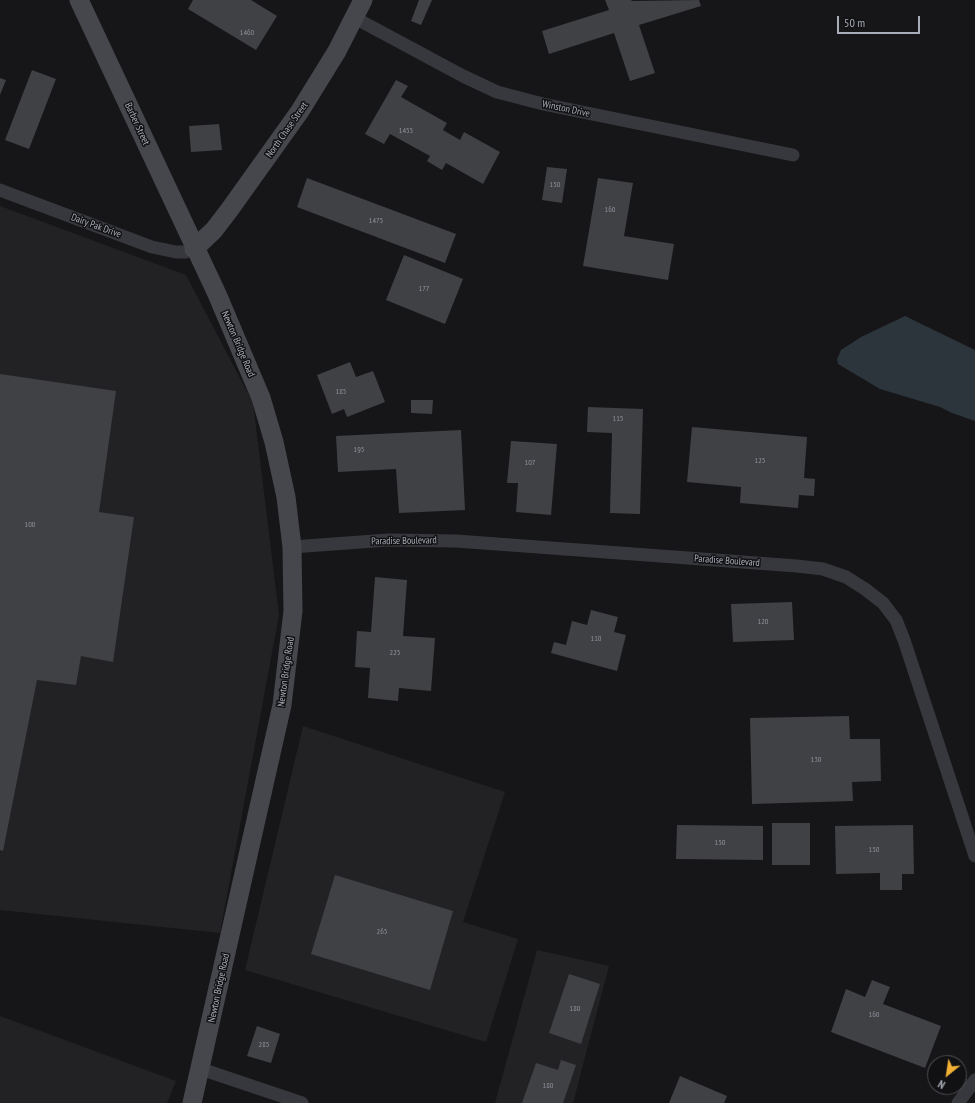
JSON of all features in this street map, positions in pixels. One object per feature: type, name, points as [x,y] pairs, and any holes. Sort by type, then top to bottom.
[{"type":"main road","name":"Barber Street","points":[[79,0],[194,248]]},
{"type":"main road","name":"North Chase Street","points":[[194,248],[218,225],[297,116],[355,18],[363,0]]},
{"type":"main road","name":"Newton Bridge Road","points":[[192,1103],[201,1069],[282,705],[293,611],[292,547],[286,497],[274,442],[261,398],[243,353],[194,248]]},
{"type":"street","name":"Winston Drive","points":[[355,18],[463,76],[497,92],[543,104],[794,155]]},
{"type":"street","name":"Dairy Pak Drive","points":[[0,190],[152,247],[176,252],[185,252],[194,248]]},
{"type":"street","name":"Paradise Boulevard","points":[[292,547],[388,540],[456,541],[797,566],[823,570],[846,577],[866,589],[883,603],[896,620],[904,640],[975,856]]},
{"type":"street","points":[[201,1069],[302,1103]]},
{"type":"street","points":[[958,1103],[975,1080]]},
{"type":"shaded area","points":[[0,206],[186,275],[253,403],[279,615],[220,933],[0,910]]},
{"type":"shaded area","points":[[905,316],[975,350],[975,421],[940,407],[880,389],[838,364],[837,359],[841,350],[861,337]]},
{"type":"shaded area","points":[[303,726],[505,792],[463,922],[518,939],[486,1042],[245,970]]},
{"type":"shaded area","points":[[537,950],[609,966],[573,1103],[495,1103]]},
{"type":"shaded area","points":[[0,1016],[176,1081],[167,1103],[0,1103]]},
{"type":"building","points":[[193,0],[251,0],[277,16],[256,50],[188,9]]},
{"type":"building","points":[[419,0],[432,0],[421,25],[411,21]]},
{"type":"building","points":[[605,0],[699,0],[701,6],[639,25],[655,73],[630,81],[614,33],[549,54],[542,31],[609,10]]},
{"type":"building","points":[[32,70],[56,79],[29,149],[5,140]]},
{"type":"building","points":[[0,78],[6,80],[0,95]]},
{"type":"building","points":[[396,80],[408,86],[401,97],[447,123],[443,130],[460,140],[464,132],[500,152],[483,184],[446,163],[442,170],[427,161],[430,156],[390,134],[384,144],[365,134]]},
{"type":"building","points":[[219,124],[222,150],[191,152],[189,126]]},
{"type":"building","points":[[547,167],[567,169],[562,203],[542,200]]},
{"type":"building","points":[[307,178],[456,234],[445,263],[297,207]]},
{"type":"building","points":[[598,178],[633,183],[624,236],[674,244],[668,280],[583,266]]},
{"type":"building","points":[[404,255],[463,279],[445,324],[386,300]]},
{"type":"building","points":[[350,362],[356,377],[373,371],[385,402],[347,417],[344,409],[332,414],[317,375]]},
{"type":"building","points":[[0,374],[116,391],[99,512],[134,517],[113,662],[81,656],[76,685],[37,680],[3,851],[0,850]]},
{"type":"building","points":[[411,400],[433,400],[432,414],[411,413]]},
{"type":"building","points":[[588,407],[643,409],[640,514],[610,513],[612,433],[587,432]]},
{"type":"building","points":[[692,427],[807,437],[804,478],[815,479],[814,496],[799,495],[798,508],[740,503],[741,487],[687,482]]},
{"type":"building","points":[[461,430],[465,510],[399,513],[396,469],[338,472],[336,436]]},
{"type":"building","points":[[511,441],[557,444],[551,515],[516,512],[518,483],[507,483]]},
{"type":"building","points":[[375,577],[407,580],[403,636],[435,638],[431,691],[399,688],[398,701],[368,698],[370,668],[355,667],[357,631],[371,632]]},
{"type":"building","points":[[792,602],[794,640],[733,642],[731,604]]},
{"type":"building","points":[[591,610],[618,617],[614,632],[626,635],[617,671],[551,653],[554,642],[566,645],[572,621],[587,625]]},
{"type":"building","points":[[849,716],[850,739],[880,739],[881,781],[852,782],[853,801],[752,804],[750,718]]},
{"type":"building","points":[[772,823],[810,823],[810,865],[772,865]]},
{"type":"building","points":[[677,825],[763,826],[763,860],[676,859]]},
{"type":"building","points":[[913,825],[914,874],[902,874],[902,890],[880,890],[880,873],[836,874],[835,826]]},
{"type":"building","points":[[335,875],[453,911],[430,990],[311,954]]},
{"type":"building","points":[[569,974],[600,984],[581,1044],[549,1033]]},
{"type":"building","points":[[872,980],[890,987],[883,1004],[941,1026],[930,1055],[927,1055],[925,1068],[831,1032],[846,989],[865,997]]},
{"type":"building","points":[[257,1026],[280,1034],[271,1063],[247,1056]]},
{"type":"building","points":[[561,1060],[576,1065],[563,1103],[522,1103],[536,1063],[558,1070]]},
{"type":"building","points":[[680,1076],[727,1096],[724,1103],[669,1103]]}]
